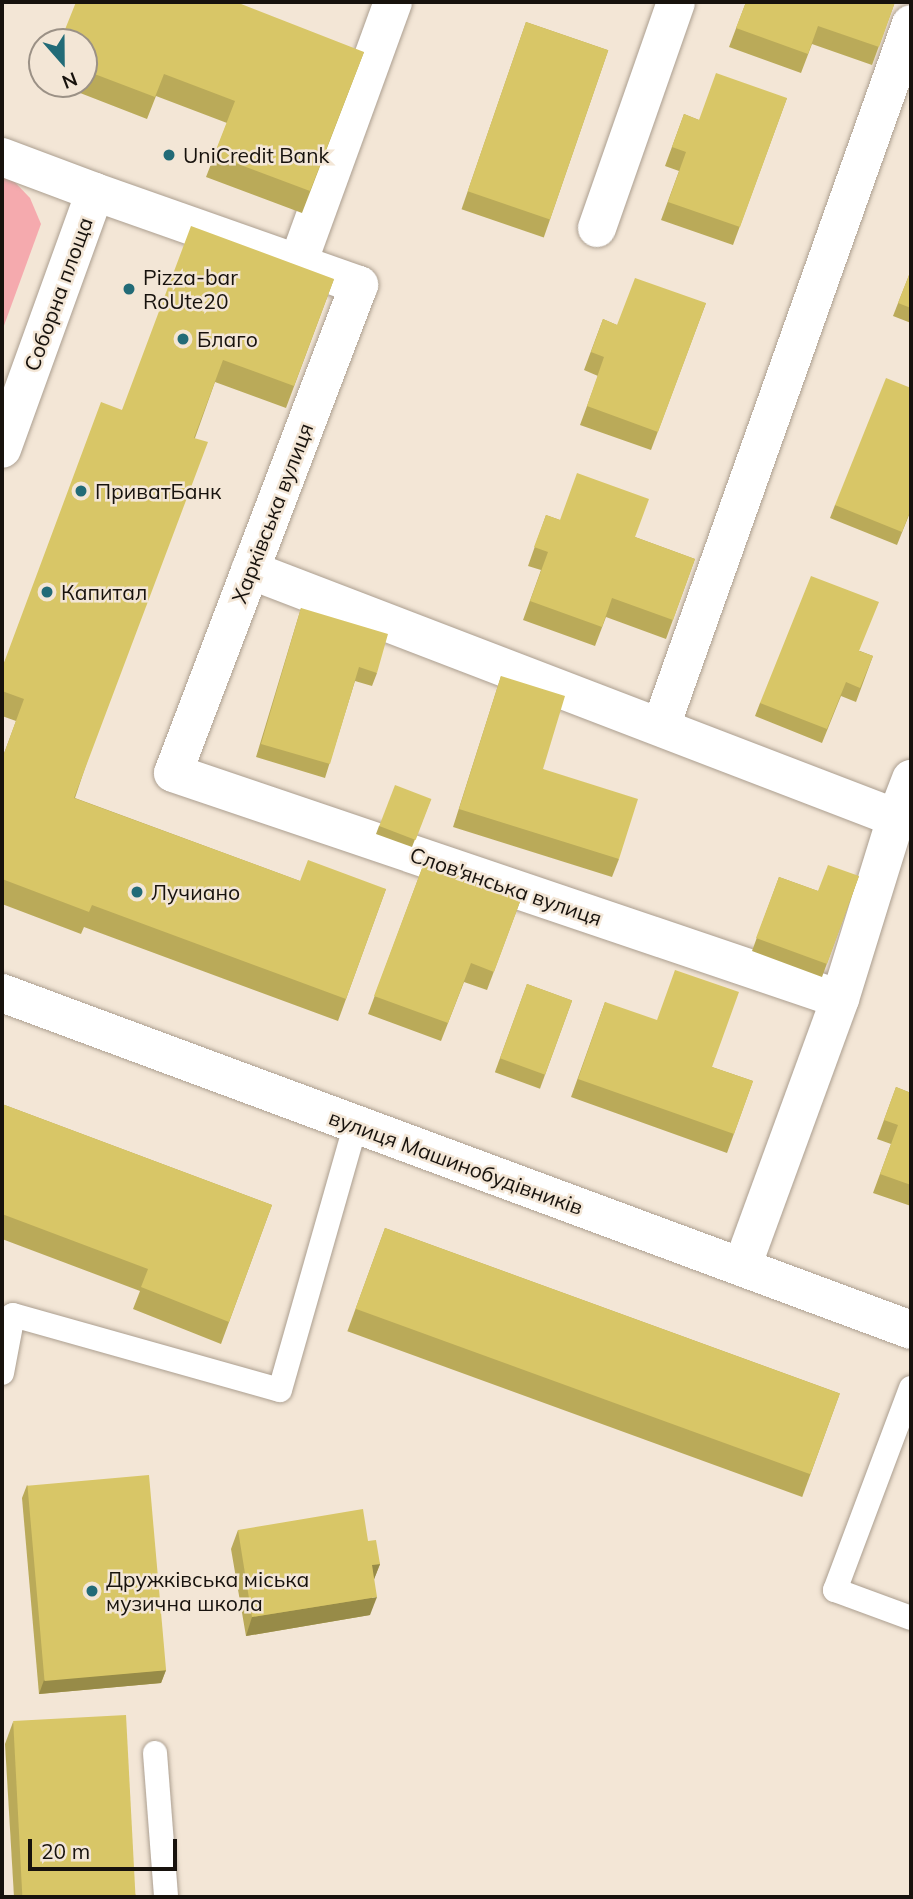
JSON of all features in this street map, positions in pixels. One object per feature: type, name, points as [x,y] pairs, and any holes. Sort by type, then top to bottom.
[{"type":"street","points":[[95,192],[312,268],[393,2]]},
{"type":"street","points":[[597,228],[676,2]]},
{"type":"street","points":[[662,726],[911,24]]},
{"type":"street","name":"Соборна площа","points":[[2,157],[95,192],[2,449]]},
{"type":"street","name":"Харківська вулиця","points":[[173,772],[359,285],[312,268]]},
{"type":"street","points":[[250,570],[896,818]]},
{"type":"street","name":"Слов'янська вулиця","points":[[173,772],[840,999]]},
{"type":"street","points":[[742,1267],[840,999],[896,818],[911,779]]},
{"type":"street","name":"вулиця Машинобудівників","points":[[2,993],[911,1330]]},
{"type":"lane","points":[[2,1373],[13,1315],[280,1390],[356,1125]]},
{"type":"lane","points":[[911,1388],[835,1590],[911,1618]]},
{"type":"lane","points":[[155,1752],[166,1897]]},
{"type":"shaded area","points":[[2,174],[8,175],[30,198],[41,224],[2,331]]},
{"type":"building","points":[[76,2],[236,2],[364,52],[310,191],[214,155],[235,101],[164,74],[155,97],[98,75],[98,28],[66,28]]},
{"type":"building","points":[[746,2],[895,2],[879,47],[818,26],[808,54],[736,28]]},
{"type":"building","points":[[526,22],[608,50],[550,220],[468,191]]},
{"type":"building","points":[[716,73],[787,98],[740,227],[668,202],[686,152],[672,147],[684,114],[699,120]]},
{"type":"building","points":[[191,226],[334,279],[294,386],[223,360],[194,438],[208,442],[74,798],[300,881],[308,860],[386,889],[346,999],[92,905],[89,912],[2,879],[2,759],[24,699],[2,691],[2,668],[101,402],[122,410]]},
{"type":"building","points":[[911,270],[911,308],[898,303]]},
{"type":"building","points":[[635,278],[706,303],[658,432],[587,406],[604,357],[591,352],[603,319],[617,325]]},
{"type":"building","points":[[886,378],[911,388],[911,509],[902,532],[835,505]]},
{"type":"building","points":[[577,473],[649,499],[635,537],[695,559],[673,620],[612,598],[602,627],[530,601],[548,552],[534,547],[546,515],[560,520]]},
{"type":"building","points":[[811,576],[879,602],[859,651],[873,656],[860,688],[846,682],[827,729],[760,703]]},
{"type":"building","points":[[301,608],[388,634],[377,673],[359,667],[330,764],[261,744]]},
{"type":"building","points":[[501,676],[565,696],[543,769],[638,799],[619,859],[459,809]]},
{"type":"building","points":[[395,785],[431,799],[416,840],[379,826]]},
{"type":"building","points":[[424,863],[521,899],[494,972],[471,963],[448,1023],[374,996]]},
{"type":"building","points":[[828,865],[859,876],[827,964],[756,938],[779,877],[818,891]]},
{"type":"building","points":[[675,970],[739,992],[712,1067],[753,1081],[734,1134],[578,1079],[605,1002],[657,1020]]},
{"type":"building","points":[[527,984],[572,1000],[545,1075],[500,1058]]},
{"type":"building","points":[[896,1087],[911,1093],[911,1185],[880,1174],[898,1125],[884,1120]]},
{"type":"building","points":[[2,1104],[272,1205],[229,1322],[141,1287],[148,1269],[2,1214]]},
{"type":"building","points":[[385,1228],[840,1394],[810,1474],[356,1309]]},
{"type":"building","name":"Дружківська міська музична школа","points":[[149,1475],[166,1670],[45,1681],[27,1486]]},
{"type":"building","points":[[363,1509],[368,1541],[376,1540],[380,1564],[372,1565],[377,1597],[252,1617],[238,1530]]},
{"type":"building","points":[[126,1715],[136,1897],[22,1897],[13,1721]]},
{"type":"place","name":"UniCredit Bank","points":[[169,155]]},
{"type":"place","name":"Pizza-bar RoUte20","points":[[129,289]]},
{"type":"place","name":"Благо","points":[[183,339]]},
{"type":"place","name":"ПриватБанк","points":[[81,491]]},
{"type":"place","name":"Капитал","points":[[47,592]]},
{"type":"place","name":"Лучиано","points":[[137,892]]},
{"type":"place","name":"Дружківська міська музична школа","points":[[92,1591]]}]
